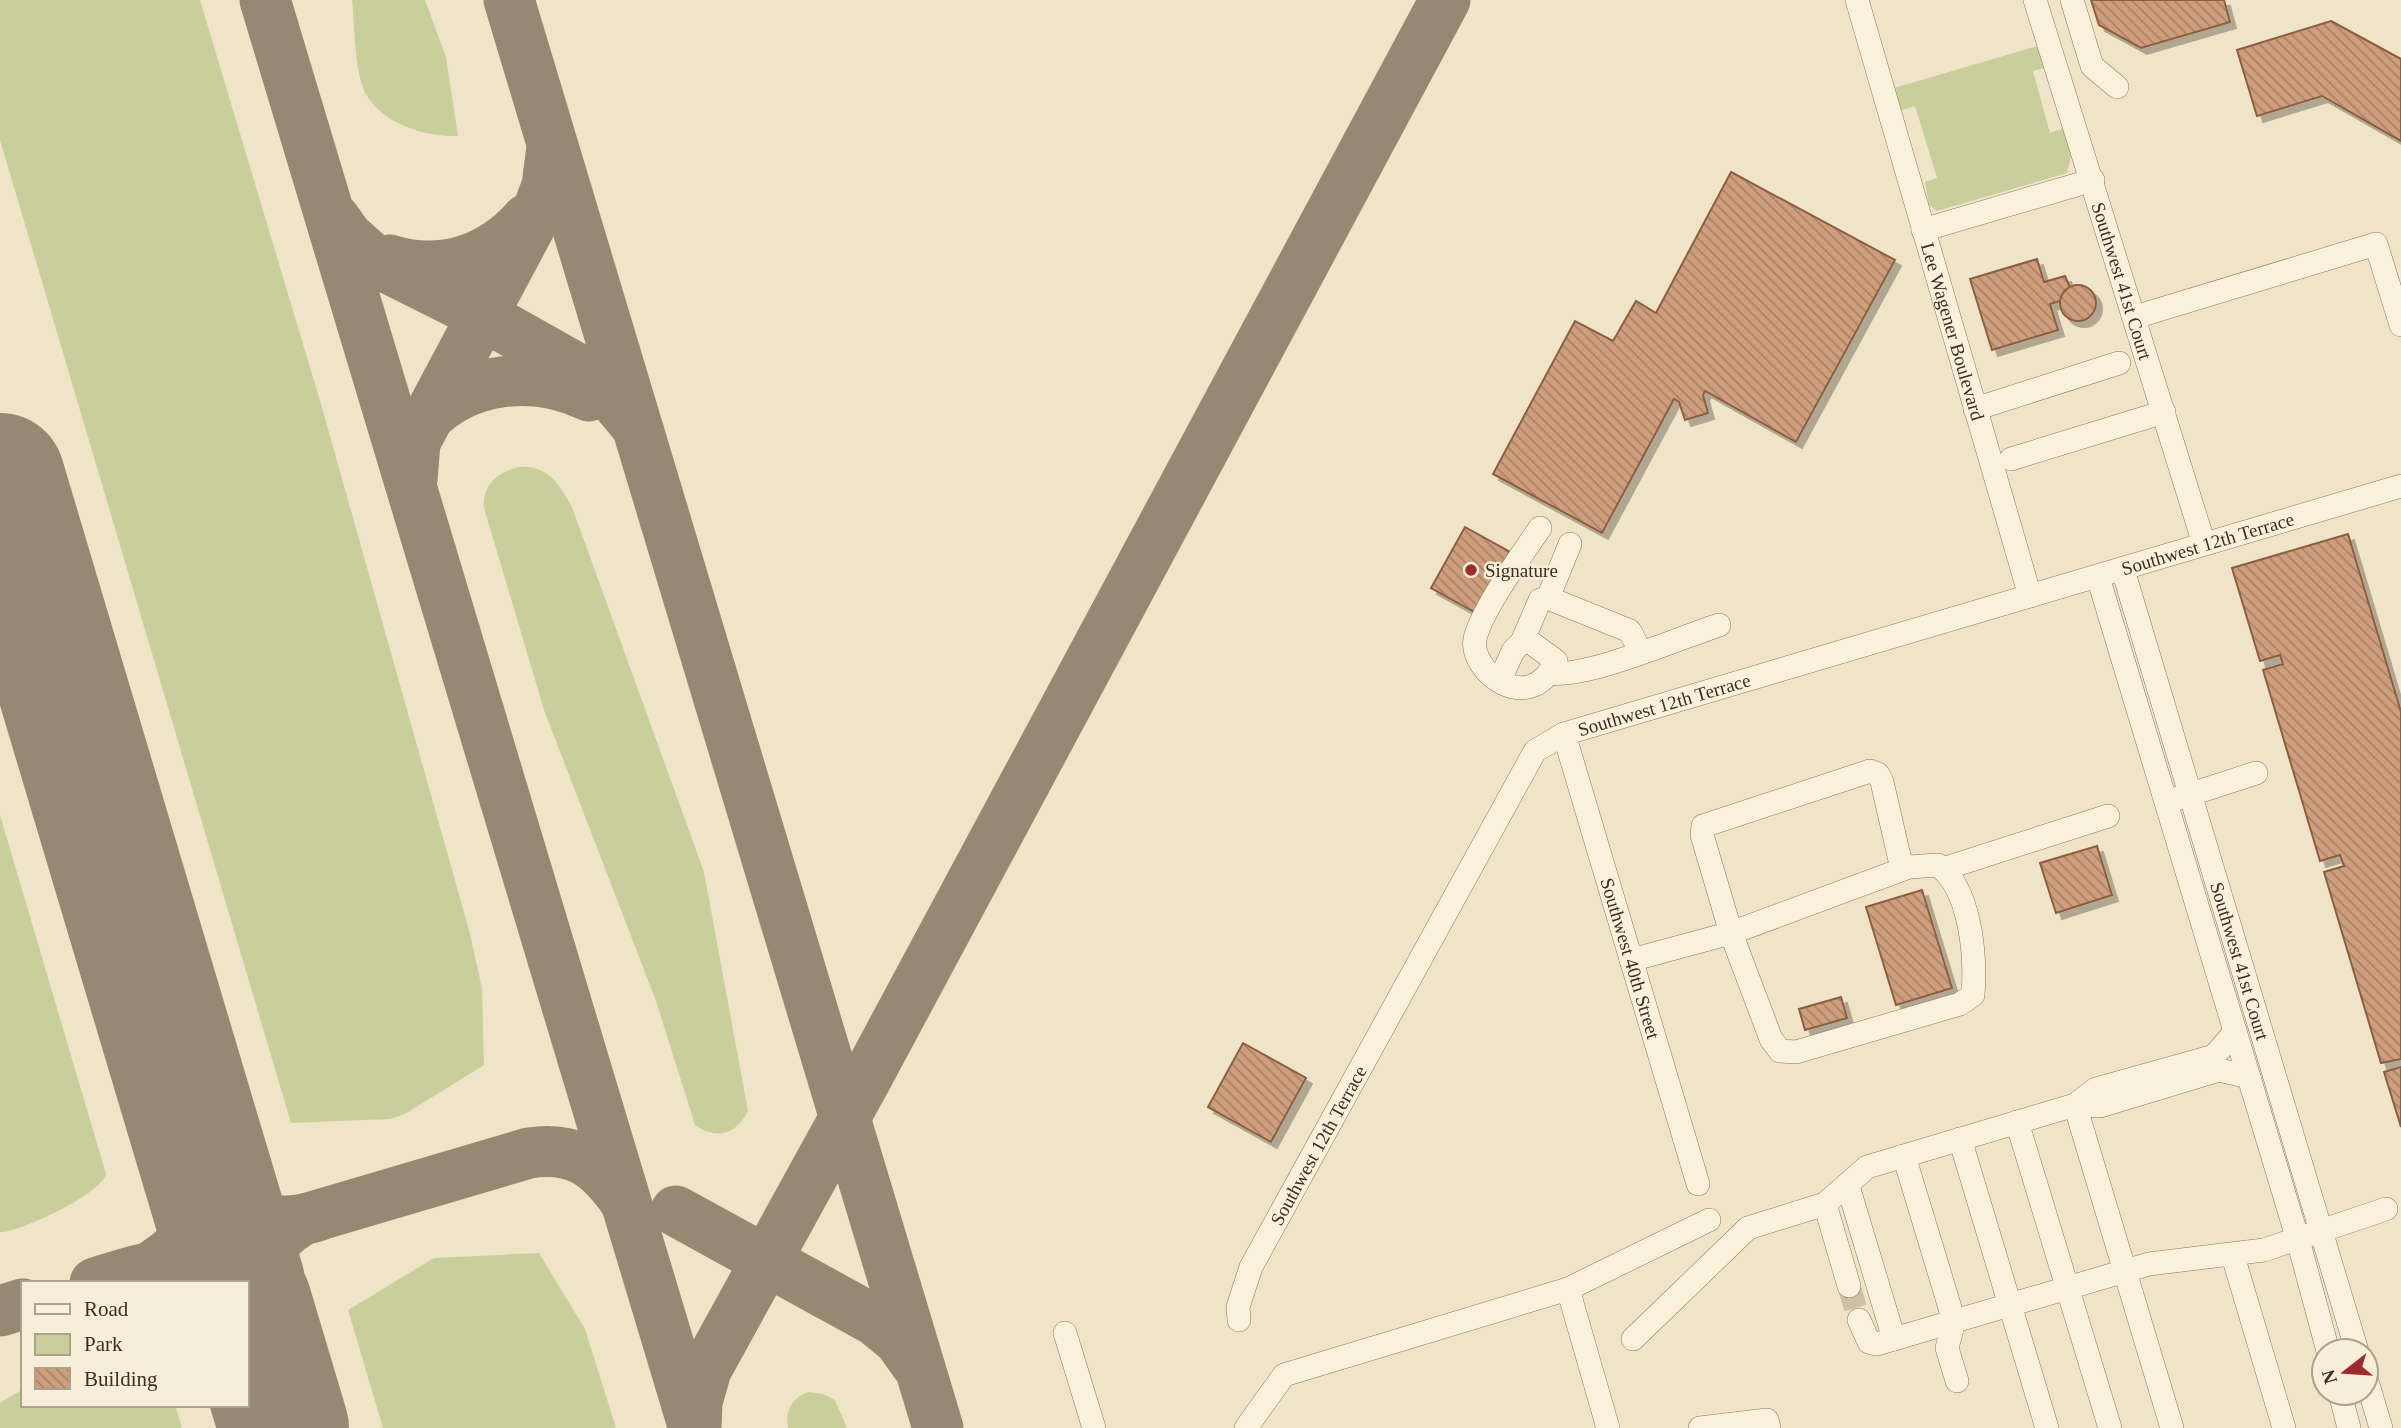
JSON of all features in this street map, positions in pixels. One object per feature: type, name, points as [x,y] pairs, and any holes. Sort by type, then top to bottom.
[{"type":"street","name":"Lee Wagener Boulevard","points":[[1857,0],[2030,596]]},
{"type":"street","points":[[2072,0],[2092,66],[2117,87]]},
{"type":"street","name":"Southwest 41st Court","points":[[2038,8],[2204,544]]},
{"type":"street","points":[[1923,230],[2093,180]]},
{"type":"street","points":[[2135,317],[2376,244],[2401,325]]},
{"type":"street","points":[[1975,409],[2119,363]]},
{"type":"street","points":[[2011,459],[2164,412]]},
{"type":"street","name":"Southwest 12th Terrace","points":[[1238,1314],[1251,1268],[1535,751],[1564,734],[2401,486]]},
{"type":"street","points":[[1522,642],[1531,642],[1556,661],[1550,673],[1529,690],[1517,690],[1491,675],[1477,657],[1475,639],[1497,595],[1540,528]]},
{"type":"street","points":[[1548,598],[1570,544]]},
{"type":"street","name":"Southwest 41st Court","points":[[2123,570],[2353,1337]]},
{"type":"street","name":"Southwest 41st Court","points":[[2098,577],[2298,1240],[2324,1337]]},
{"type":"street","points":[[1500,680],[1513,651],[1522,642],[1540,600],[1548,598],[1630,631],[1640,651]]},
{"type":"street","points":[[1550,673],[1560,675],[1600,667],[1719,625]]},
{"type":"street","name":"Southwest 40th Street","points":[[1564,734],[1698,1184]]},
{"type":"street","points":[[1631,960],[1731,933],[1902,869],[1938,865],[1950,874],[1971,928],[1973,995],[1960,1004],[1796,1052],[1780,1051],[1771,1039],[1731,933],[1702,835],[1703,826],[1870,771],[1878,775],[1882,782],[1902,869]]},
{"type":"street","points":[[2166,802],[2256,773]]},
{"type":"street","points":[[1943,869],[2108,816]]},
{"type":"street","points":[[2075,1105],[2096,1089],[2214,1056],[2235,1032]]},
{"type":"street","points":[[1633,1339],[1748,1228],[1825,1204],[1867,1167],[2075,1105],[2100,1106],[2219,1070],[2249,1077]]},
{"type":"street","points":[[2075,1105],[2172,1428]]},
{"type":"street","points":[[2017,1122],[2110,1428]]},
{"type":"street","points":[[1960,1139],[2047,1428]]},
{"type":"street","points":[[1904,1156],[1954,1321],[1947,1348],[1957,1381]]},
{"type":"street","points":[[1848,1186],[1894,1339]]},
{"type":"street","points":[[1825,1204],[1849,1286]]},
{"type":"street","points":[[1859,1320],[1869,1342],[1877,1344],[2149,1264],[2233,1256],[2298,1240],[2386,1209]]},
{"type":"street","points":[[1246,1428],[1284,1375],[1568,1289],[1709,1220]]},
{"type":"street","points":[[2233,1256],[2284,1428]]},
{"type":"street","points":[[1568,1289],[1608,1428]]},
{"type":"street","points":[[1065,1333],[1094,1428]]},
{"type":"street","points":[[2344,1407],[2349,1428]]},
{"type":"street","points":[[2375,1407],[2381,1428]]},
{"type":"street","points":[[1700,1428],[1766,1420],[1769,1428]]},
{"type":"green space","points":[[0,0],[200,0],[321,404],[469,930],[482,988],[484,1065],[405,1114],[390,1119],[291,1123],[0,140]]},
{"type":"green space","points":[[352,0],[425,0],[446,57],[458,136],[433,134],[396,122],[384,115],[367,96],[360,76]]},
{"type":"green space","points":[[2041,45],[2046,68],[2033,71],[2050,133],[2064,128],[2072,152],[2067,173],[1937,211],[1929,205],[1925,182],[1937,178],[1915,106],[1899,111],[1894,88]]},
{"type":"green space","points":[[518,467],[537,469],[545,473],[557,484],[572,507],[704,872],[748,1111],[738,1125],[725,1133],[711,1133],[695,1125],[656,1001],[544,710],[484,508],[486,493],[492,481]]},
{"type":"green space","points":[[0,815],[106,1174],[101,1182],[77,1201],[4,1232],[0,1232]]},
{"type":"green space","points":[[539,1253],[585,1329],[616,1428],[383,1428],[348,1310],[434,1258]]},
{"type":"green space","points":[[21,1390],[21,1407],[176,1407],[182,1428],[0,1428],[0,1403]]},
{"type":"green space","points":[[808,1392],[823,1394],[835,1400],[847,1428],[788,1428],[791,1406]]},
{"type":"building","points":[[2091,0],[2224,0],[2230,22],[2141,48],[2099,25]]},
{"type":"building","points":[[2331,21],[2401,59],[2401,141],[2322,96],[2257,116],[2237,50]]},
{"type":"building","points":[[1731,172],[1895,260],[1796,442],[1705,391],[1703,395],[1708,413],[1685,420],[1679,402],[1674,399],[1602,533],[1493,474],[1575,321],[1613,341],[1636,301],[1656,313]]},
{"type":"building","points":[[2037,259],[2044,282],[2065,276],[2070,287],[2060,301],[2050,304],[2058,330],[1992,350],[1970,279]]},
{"type":"building","points":[[2078,285],[2091,290],[2096,303],[2091,316],[2078,321],[2065,316],[2060,303],[2065,290]]},
{"type":"building","name":"Signature","points":[[1465,527],[1510,552],[1476,613],[1431,588]]},
{"type":"building","points":[[2348,534],[2401,712],[2401,1059],[2381,1063],[2324,872],[2344,866],[2340,855],[2320,861],[2263,670],[2283,664],[2280,655],[2260,661],[2232,568]]},
{"type":"building","points":[[2097,846],[2112,895],[2056,913],[2040,863]]},
{"type":"building","points":[[1922,890],[1952,988],[1896,1005],[1866,907]]},
{"type":"building","points":[[1841,997],[1847,1018],[1805,1030],[1799,1009]]},
{"type":"building","points":[[1243,1043],[1306,1078],[1271,1142],[1208,1107]]},
{"type":"building","points":[[2401,1067],[2401,1127],[2384,1072]]},
{"type":"taxiway","points":[[265,0],[692,1422]]},
{"type":"taxiway","points":[[509,0],[938,1428]]},
{"type":"taxiway","points":[[696,1428],[697,1402],[706,1370],[865,1081],[1445,0]]},
{"type":"taxiway","points":[[412,480],[415,442],[536,215],[547,186],[552,147]]},
{"type":"taxiway","points":[[335,219],[347,236],[376,262],[482,315],[599,381],[633,422]]},
{"type":"taxiway","points":[[390,260],[428,266],[465,260],[498,245],[527,219]]},
{"type":"taxiway","points":[[425,420],[442,405],[461,394],[503,382],[547,383],[589,396]]},
{"type":"taxiway","points":[[248,1310],[253,1281],[263,1258],[279,1238],[302,1220],[529,1153],[560,1152],[573,1155],[596,1168],[625,1201]]},
{"type":"taxiway","points":[[207,1172],[230,1197],[254,1214],[282,1221],[317,1216]]},
{"type":"taxiway","points":[[155,1264],[179,1245],[193,1226],[202,1202],[207,1172]]},
{"type":"taxiway","points":[[676,1211],[876,1321],[899,1340],[916,1364]]},
{"type":"taxiway","points":[[102,1281],[158,1266],[188,1268],[215,1281]]},
{"type":"taxiway","points":[[0,1311],[21,1305]]},
{"type":"runway","points":[[0,478],[239,1281]]},
{"type":"runway","points":[[248,1307],[284,1428]]},
{"type":"tunnel","points":[[1849,1286],[1859,1320]]},
{"type":"place","name":"Signature","points":[[1471,570]]}]
